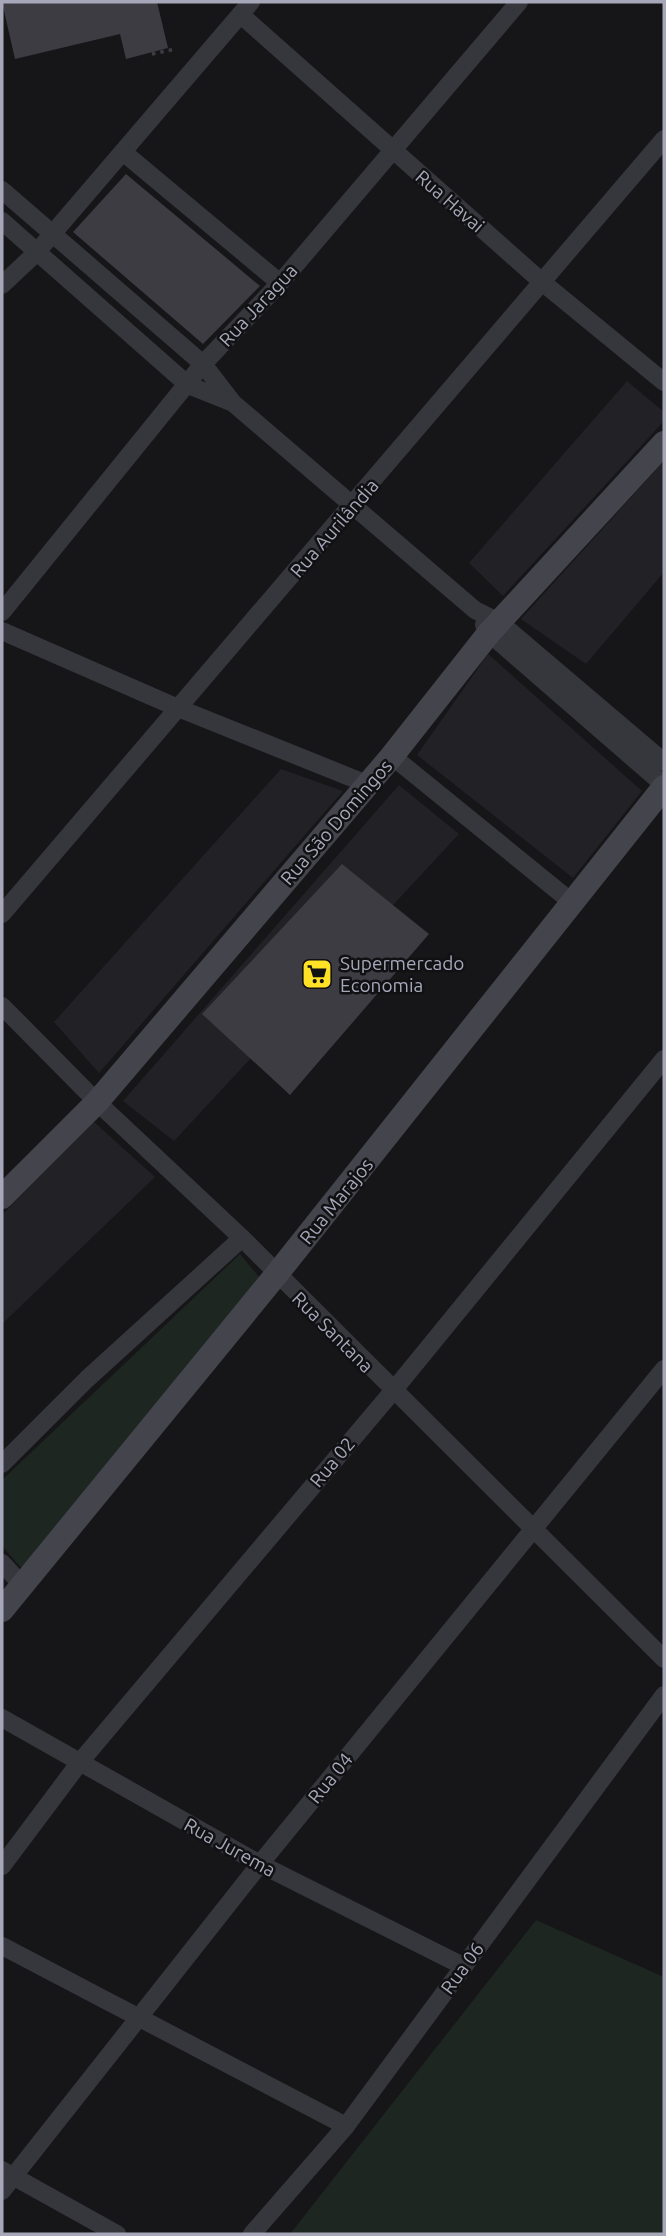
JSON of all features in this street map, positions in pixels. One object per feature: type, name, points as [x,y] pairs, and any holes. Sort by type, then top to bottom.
[{"type":"street","name":"Rua Jaragua","points":[[2,612],[203,364],[280,283],[519,2]]},
{"type":"street","name":"Rua Havai","points":[[246,8],[392,150],[542,282],[664,382]]},
{"type":"street","points":[[2,285],[36,253],[246,8]]},
{"type":"street","name":"Rua Aurilândia","points":[[2,914],[664,139]]},
{"type":"street","points":[[123,152],[280,283]]},
{"type":"street","points":[[2,190],[203,364],[233,403],[475,610],[664,786]]},
{"type":"street","points":[[2,221],[188,385],[233,403]]},
{"type":"street","name":"Rua São Domingos","points":[[2,1197],[97,1102],[392,756],[494,627],[664,443]]},
{"type":"street","points":[[494,627],[664,762]]},
{"type":"street","points":[[2,631],[178,708],[367,785]]},
{"type":"street","points":[[392,756],[574,904]]},
{"type":"street","name":"Rua Marajos","points":[[2,1610],[276,1275],[574,904],[664,786]]},
{"type":"street","name":"Rua Santana","points":[[2,1006],[97,1102],[242,1238],[393,1391],[534,1526],[664,1659]]},
{"type":"street","name":"Rua 02","points":[[2,1866],[80,1762],[393,1391],[664,1059]]},
{"type":"street","points":[[2,1464],[88,1379],[242,1238]]},
{"type":"street","name":"Rua 04","points":[[2,2191],[8,2173],[139,2018],[260,1864],[664,1368]]},
{"type":"street","points":[[2,1563],[23,1586]]},
{"type":"street","name":"Rua 06","points":[[252,2234],[346,2126],[664,1695]]},
{"type":"street","name":"Rua Jurema","points":[[2,1718],[260,1864],[463,1966]]},
{"type":"street","points":[[2,1946],[346,2126]]},
{"type":"street","points":[[8,2173],[117,2234]]},
{"type":"path","points":[[152,54],[176,49]]},
{"type":"shaded area","points":[[627,381],[664,412],[664,421],[503,596],[469,563]]},
{"type":"shaded area","points":[[664,461],[664,572],[586,664],[521,619]]},
{"type":"shaded area","points":[[488,654],[642,791],[573,878],[417,755]]},
{"type":"shaded area","points":[[281,769],[343,791],[99,1073],[54,1022]]},
{"type":"shaded area","points":[[399,785],[459,834],[174,1141],[123,1101]]},
{"type":"shaded area","points":[[94,1122],[155,1177],[2,1324],[2,1215]]},
{"type":"shaded area","points":[[240,1254],[260,1278],[24,1571],[2,1546],[2,1480]]},
{"type":"shaded area","points":[[536,1920],[664,1977],[664,2234],[290,2234]]},
{"type":"building","points":[[2,2],[157,2],[168,48],[126,59],[120,34],[15,59]]},
{"type":"building","points":[[126,174],[260,286],[203,344],[73,232]]},
{"type":"building","name":"Supermercado Economia","points":[[342,864],[429,934],[290,1095],[202,1014]]},
{"type":"place","name":"Supermercado Economia","points":[[317,974]]}]
